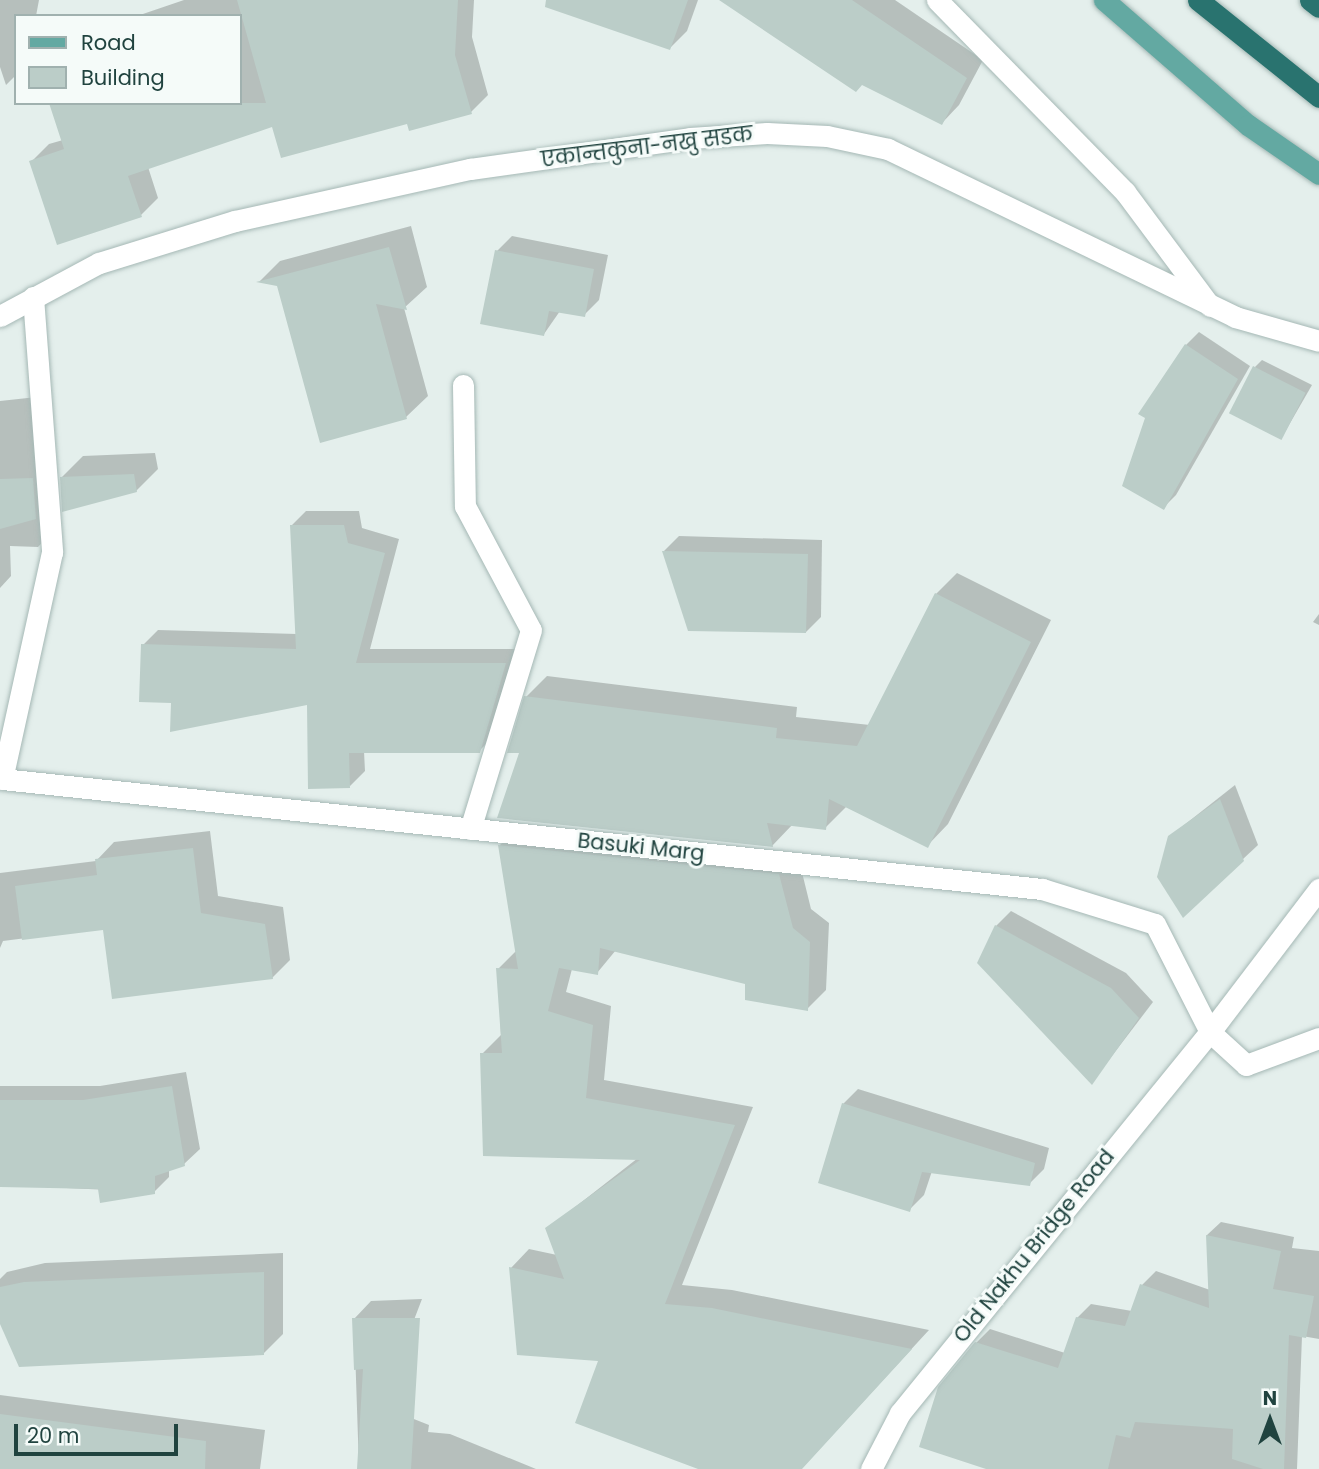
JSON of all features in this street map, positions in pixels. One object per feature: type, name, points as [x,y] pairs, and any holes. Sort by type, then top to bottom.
[{"type":"highway","points":[[1198,0],[1319,97]]},
{"type":"highway","points":[[1310,0],[1319,7]]},
{"type":"main road","points":[[1104,0],[1248,125],[1319,174]]},
{"type":"street","points":[[937,0],[1125,192],[1210,306]]},
{"type":"street","name":"एकान्तकुना-नखु सडक","points":[[0,316],[99,263],[235,221],[470,169],[690,138],[767,133],[827,136],[888,149],[1210,306],[1319,341]]},
{"type":"street","points":[[2,779],[52,552],[33,297]]},
{"type":"street","points":[[463,386],[465,506],[531,630],[470,829]]},
{"type":"street","name":"Basuki Marg","points":[[2,779],[1042,890],[1155,924],[1210,1032]]},
{"type":"street","name":"Old Nakhu Bridge Road","points":[[870,1469],[900,1413],[1210,1032],[1319,889]]},
{"type":"street","points":[[1210,1032],[1246,1065],[1319,1038]]},
{"type":"building","points":[[237,0],[458,0],[455,55],[472,114],[409,131],[407,124],[281,158],[272,127],[128,176],[142,217],[57,245],[29,161],[64,149],[50,105],[266,103]]},
{"type":"building","points":[[546,0],[688,0],[670,50],[545,7]]},
{"type":"building","points":[[719,0],[852,0],[967,78],[942,125],[862,85],[856,92]]},
{"type":"building","points":[[389,247],[407,310],[376,304],[407,419],[320,443],[277,286],[256,282]]},
{"type":"building","points":[[495,250],[594,269],[585,317],[549,311],[544,336],[480,324]]},
{"type":"building","points":[[1185,344],[1238,379],[1164,510],[1122,486],[1145,418],[1138,414]]},
{"type":"building","points":[[1253,366],[1306,393],[1282,440],[1229,413]]},
{"type":"building","points":[[134,474],[137,492],[62,512],[60,477]]},
{"type":"building","points":[[33,478],[36,519],[0,529],[0,479]]},
{"type":"building","points":[[290,525],[344,525],[348,543],[385,553],[356,663],[506,663],[480,753],[349,753],[350,788],[308,789],[307,705],[170,732],[171,703],[139,702],[141,644],[296,649]]},
{"type":"building","points":[[662,551],[808,554],[806,633],[688,631]]},
{"type":"building","points":[[935,593],[1031,642],[928,848],[829,799],[826,830],[767,823],[773,847],[497,818],[519,753],[507,753],[524,696],[777,728],[776,738],[857,746]]},
{"type":"building","points":[[1220,799],[1244,861],[1183,918],[1157,877],[1168,836]]},
{"type":"building","points":[[498,845],[779,874],[793,928],[810,942],[808,1011],[745,1000],[745,984],[600,948],[598,975],[559,968],[548,1011],[593,1025],[586,1098],[735,1125],[665,1304],[712,1308],[912,1349],[802,1469],[698,1469],[575,1423],[598,1361],[517,1355],[509,1267],[564,1279],[545,1228],[640,1160],[483,1156],[480,1053],[502,1053],[496,968],[518,969]]},
{"type":"building","points":[[193,848],[201,913],[265,924],[273,979],[112,999],[103,930],[22,940],[15,886],[97,875],[95,859]]},
{"type":"building","points":[[995,925],[1111,988],[1139,1018],[1092,1085],[977,963]]},
{"type":"building","points":[[172,1086],[185,1166],[155,1176],[155,1194],[100,1203],[98,1189],[0,1187],[0,1100],[83,1100]]},
{"type":"building","points":[[842,1103],[1035,1163],[1030,1186],[922,1172],[910,1212],[818,1183]]},
{"type":"building","points":[[1206,1235],[1281,1251],[1273,1289],[1314,1296],[1306,1338],[1289,1335],[1284,1469],[1263,1469],[1232,1459],[1233,1429],[1135,1422],[1130,1438],[1116,1435],[1108,1469],[986,1469],[919,1447],[938,1387],[975,1342],[1058,1368],[1076,1317],[1125,1326],[1140,1284],[1209,1308]]},
{"type":"building","points":[[264,1272],[264,1355],[19,1367],[0,1324],[0,1287],[24,1282]]},
{"type":"building","points":[[352,1318],[420,1318],[411,1469],[357,1469],[363,1369],[354,1370]]},
{"type":"building","points":[[0,1414],[206,1441],[205,1469],[0,1469]]}]
